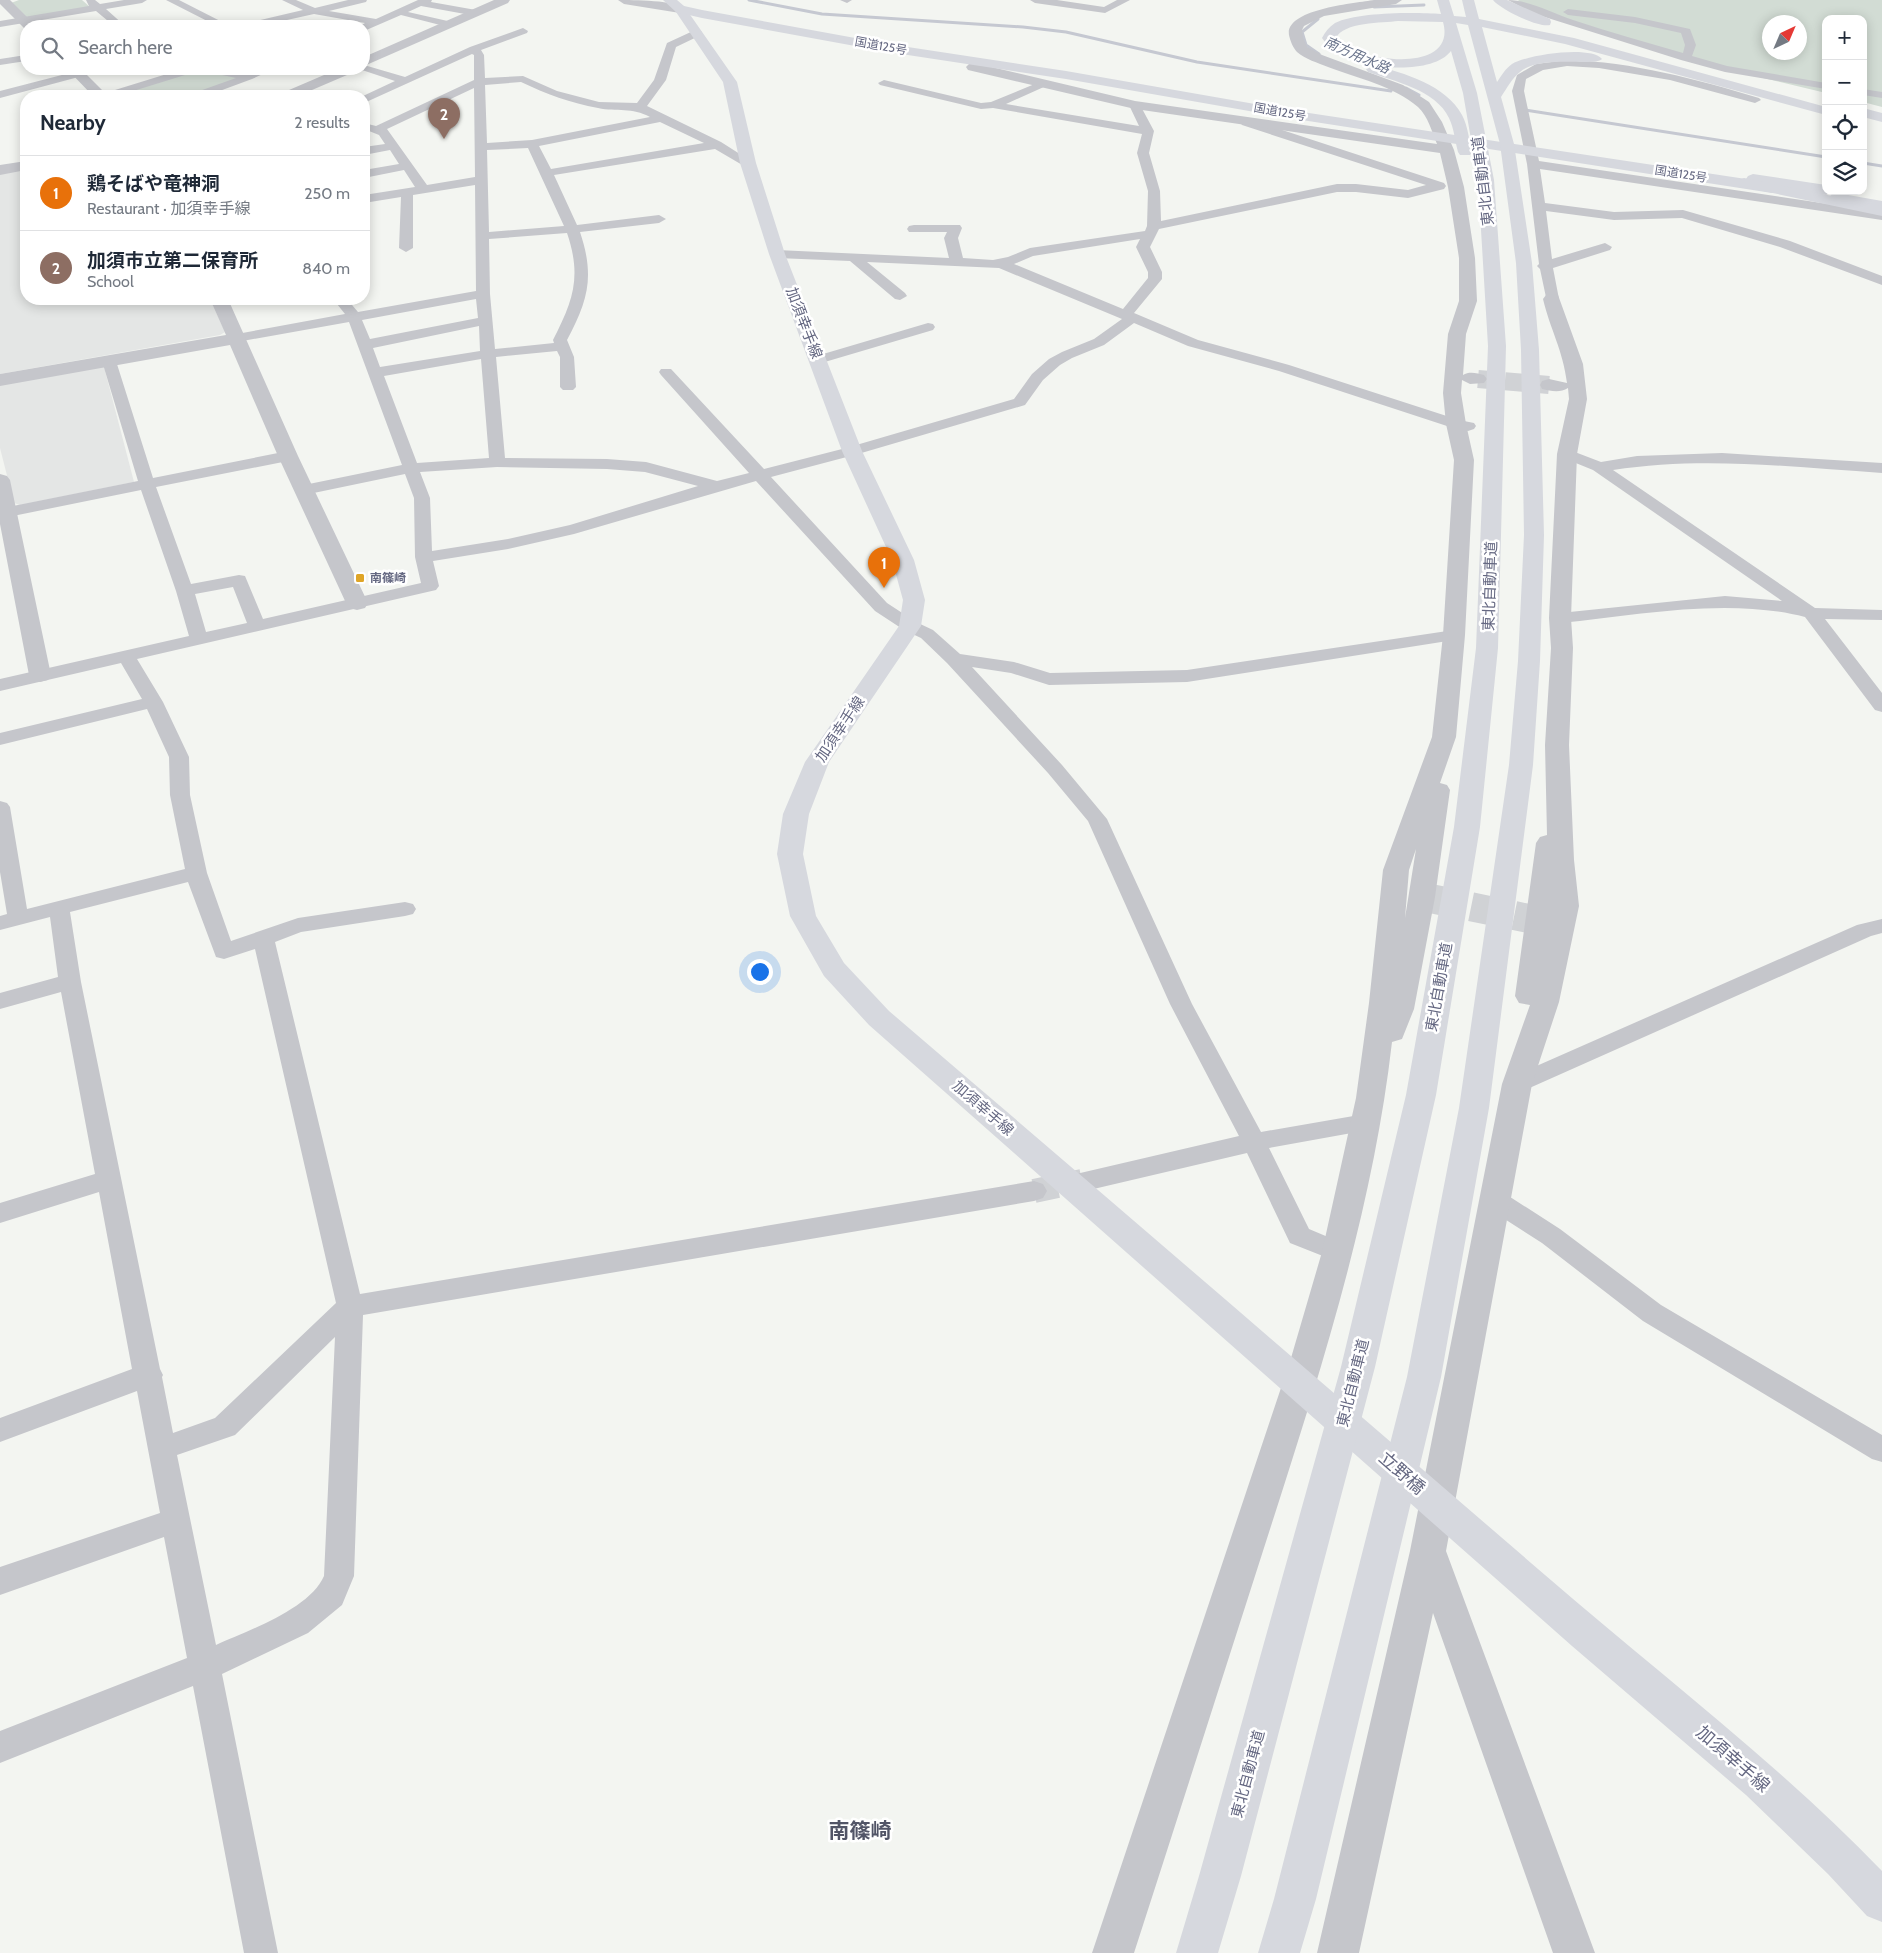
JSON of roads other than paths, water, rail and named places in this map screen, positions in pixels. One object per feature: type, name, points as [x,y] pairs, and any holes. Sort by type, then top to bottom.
[{"type":"main road","name":"国道125号","points":[[669,0],[726,19],[983,59]]},
{"type":"main road","name":"東北自動車道","points":[[1197,1953],[1220,1876],[1358,1367],[1421,1095],[1466,837],[1487,648],[1497,346],[1486,180],[1470,93],[1443,0]]},
{"type":"main road","name":"東北自動車道","points":[[1279,1953],[1295,1899],[1424,1377],[1474,1108],[1520,764],[1529,661],[1534,535],[1530,350],[1524,263],[1507,144],[1468,0]]},
{"type":"main road","points":[[1499,0],[1509,7],[1538,20],[1822,101]]},
{"type":"main road","name":"国道125号","points":[[680,4],[709,11],[983,59],[1382,126],[1620,162],[1822,189]]},
{"type":"main road","name":"加須幸手線","points":[[680,4],[694,30],[730,82],[748,163],[777,254],[852,451],[903,560],[914,600],[910,626],[817,762],[796,814],[790,854],[803,916],[834,969],[879,1018],[1229,1321]]},
{"type":"main road","points":[[748,10],[983,59]]},
{"type":"main road","points":[[1489,225],[1468,163],[1457,121],[1451,108],[1425,89],[1342,58],[1326,48],[1320,39],[1322,31],[1335,23],[1349,21],[1397,18],[1459,20],[1494,24],[1681,60]]},
{"type":"main road","points":[[694,30],[703,20],[726,19]]},
{"type":"main road","points":[[1349,21],[1330,34],[1329,38],[1334,47],[1357,57],[1380,62],[1408,62],[1429,59],[1445,50],[1453,31]]},
{"type":"main road","points":[[1566,38],[1695,76],[1822,110]]},
{"type":"main road","points":[[1495,96],[1516,68],[1532,61],[1556,58],[1606,60],[1695,76]]},
{"type":"main road","points":[[1867,113],[1882,118]]},
{"type":"main road","points":[[1867,122],[1882,126]]},
{"type":"main road","name":"国道125号","points":[[1620,162],[1882,206]]},
{"type":"main road","points":[[1744,183],[1768,190],[1866,206],[1882,211]]},
{"type":"main road","points":[[1858,195],[1882,199]]},
{"type":"main road","name":"立野橋","points":[[1229,1321],[1576,1626]]},
{"type":"main road","name":"加須幸手線","points":[[1576,1626],[1758,1779],[1882,1901]]},
{"type":"street","points":[[89,0],[113,20]]},
{"type":"street","points":[[45,20],[142,0]]},
{"type":"street","points":[[171,0],[213,20]]},
{"type":"street","points":[[287,0],[314,11],[365,20]]},
{"type":"street","points":[[273,20],[362,0]]},
{"type":"street","points":[[370,59],[504,0]]},
{"type":"street","points":[[624,0],[680,4]]},
{"type":"street","points":[[1035,0],[1104,10],[1125,0]]},
{"type":"street","points":[[1396,0],[1320,13],[1299,23],[1295,30],[1296,38],[1302,49],[1317,58],[1398,88],[1424,105],[1447,150],[1447,187],[1467,258],[1468,301],[1474,378],[1462,425]]},
{"type":"street","points":[[1513,0],[1525,7],[1681,60],[1822,85]]},
{"type":"street","points":[[7,1],[24,20]]},
{"type":"street","points":[[370,25],[424,1],[476,12]]},
{"type":"street","points":[[1525,7],[1635,20],[1686,31],[1691,45],[1691,52],[1681,60]]},
{"type":"street","points":[[398,14],[448,24]]},
{"type":"street","points":[[370,21],[376,22]]},
{"type":"street","points":[[0,24],[20,24]]},
{"type":"street","points":[[370,97],[474,49],[523,30]]},
{"type":"street","points":[[640,107],[660,80],[671,45],[694,30]]},
{"type":"street","points":[[474,49],[478,55],[484,321],[497,462]]},
{"type":"street","points":[[0,62],[20,59]]},
{"type":"street","points":[[983,59],[974,67],[1135,105],[1447,150]]},
{"type":"street","points":[[1517,1084],[1545,1002],[1566,906],[1561,860],[1559,797],[1558,745],[1562,648],[1560,618],[1567,454],[1578,399],[1574,364],[1553,305],[1544,266],[1540,206],[1518,91],[1521,76],[1533,68],[1553,64],[1575,62],[1612,65],[1692,83],[1755,100]]},
{"type":"street","points":[[370,70],[406,81]]},
{"type":"street","points":[[0,94],[63,75]]},
{"type":"street","points":[[80,75],[95,90]]},
{"type":"street","points":[[126,90],[174,75]]},
{"type":"street","points":[[238,75],[248,77]]},
{"type":"street","points":[[211,90],[253,75]]},
{"type":"street","points":[[301,90],[335,75]]},
{"type":"street","points":[[370,134],[380,131],[478,82],[523,79],[553,93],[608,105],[640,107],[717,145],[748,163]]},
{"type":"street","points":[[884,83],[981,106],[992,105],[1148,131]]},
{"type":"street","points":[[992,105],[1042,84]]},
{"type":"street","points":[[1867,93],[1882,95]]},
{"type":"street","points":[[608,105],[592,111],[616,127]]},
{"type":"street","points":[[424,557],[508,544],[574,529],[717,486],[852,451],[1020,402],[1030,384],[1051,365],[1114,334],[1155,279],[1153,267],[1143,247],[1152,230],[1154,191],[1143,153],[1148,131],[1135,105]]},
{"type":"street","points":[[481,147],[532,144],[661,118]]},
{"type":"street","points":[[1246,122],[1447,187]]},
{"type":"street","points":[[370,128],[380,131],[393,146],[423,189]]},
{"type":"street","points":[[532,144],[573,229],[582,273],[578,301],[560,340],[567,357],[568,387]]},
{"type":"street","points":[[546,173],[717,145]]},
{"type":"street","points":[[370,150],[393,146]]},
{"type":"street","points":[[1533,164],[1681,200],[1882,216]]},
{"type":"street","points":[[370,173],[407,166]]},
{"type":"street","points":[[0,170],[20,167]]},
{"type":"street","points":[[370,198],[481,180]]},
{"type":"street","points":[[994,263],[1012,260],[1030,252],[1152,230],[1337,188],[1356,188],[1408,194],[1447,187]]},
{"type":"street","points":[[406,248],[407,192]]},
{"type":"street","points":[[1540,206],[1614,216],[1681,200],[1785,244],[1834,260],[1882,280]]},
{"type":"street","points":[[482,236],[573,229],[659,219]]},
{"type":"street","points":[[923,251],[911,225],[954,228],[951,238],[957,261]]},
{"type":"street","points":[[1544,266],[1605,247]]},
{"type":"street","points":[[777,254],[853,257],[923,251],[957,261],[994,263],[1014,268],[1193,343],[1284,368],[1462,425]]},
{"type":"street","points":[[853,257],[900,296]]},
{"type":"street","points":[[0,380],[483,294]]},
{"type":"street","points":[[1368,1110],[1400,1009],[1425,897],[1454,635],[1464,460],[1462,425],[1452,393],[1457,334],[1468,301]]},
{"type":"street","points":[[223,305],[288,456],[357,603]]},
{"type":"street","points":[[0,685],[430,586],[424,557],[422,498],[354,317],[345,305]]},
{"type":"street","points":[[1553,305],[1556,362],[1555,386],[1561,406],[1559,410],[1567,454]]},
{"type":"street","points":[[364,345],[484,321]]},
{"type":"street","points":[[818,360],[928,327]]},
{"type":"street","points":[[374,374],[487,354],[563,346]]},
{"type":"street","points":[[109,361],[147,484],[185,592],[199,639]]},
{"type":"street","points":[[666,372],[881,607],[910,626],[927,634],[954,659],[1054,769],[1097,820],[1181,1004],[1254,1142],[1299,1236],[1338,1252]]},
{"type":"street","points":[[1567,454],[1599,467],[1811,613],[1882,706]]},
{"type":"street","points":[[8,512],[288,456]]},
{"type":"street","points":[[1599,467],[1637,461],[1722,458],[1882,468]]},
{"type":"street","points":[[304,490],[410,468],[497,462],[607,464],[646,467],[717,486]]},
{"type":"street","points":[[0,480],[40,676]]},
{"type":"street","points":[[185,592],[239,580],[257,626]]},
{"type":"street","points":[[1560,618],[1725,601],[1788,607],[1811,613],[1882,614]]},
{"type":"street","points":[[954,659],[1014,668],[1049,679],[1187,676],[1454,635]]},
{"type":"street","points":[[126,656],[153,702],[179,757],[180,795],[196,873],[224,952],[298,925],[405,909]]},
{"type":"street","points":[[0,739],[153,702]]},
{"type":"street","points":[[1113,1953],[1308,1358],[1338,1252],[1368,1110],[1383,1003],[1396,870],[1444,737]]},
{"type":"street","points":[[1338,1953],[1428,1551],[1517,1084],[1536,920],[1547,850],[1559,797]]},
{"type":"street","points":[[0,807],[9,920],[196,873]]},
{"type":"street","points":[[59,908],[70,982],[149,1375],[261,1953]]},
{"type":"street","points":[[1517,1084],[1865,930],[1882,926]]},
{"type":"street","points":[[0,1747],[205,1666],[297,1623],[331,1595],[339,1576],[350,1306],[264,938]]},
{"type":"street","points":[[0,1001],[70,982]]},
{"type":"street","points":[[1085,1181],[1254,1142],[1368,1110]]},
{"type":"street","points":[[0,1213],[110,1179]]},
{"type":"street","points":[[162,1448],[224,1427],[350,1306],[1034,1191]]},
{"type":"street","points":[[1495,1200],[1552,1236],[1652,1313],[1882,1450]]},
{"type":"street","points":[[0,1430],[149,1375]]},
{"type":"street","points":[[0,1581],[177,1520]]},
{"type":"street","points":[[1428,1551],[1574,1953]]},
{"type":"waterway","points":[[749,0],[822,14],[1023,27],[1066,32],[1197,62],[1391,91]]},
{"type":"waterway","name":"南方用水路","points":[[1374,7],[1424,5]]},
{"type":"waterway","name":"南方用水路","points":[[1318,19],[1302,32],[1306,45],[1319,54]]},
{"type":"waterway","name":"南方用水路","points":[[1406,88],[1419,95]]},
{"type":"waterway","points":[[1525,110],[1822,156]]},
{"type":"waterway","points":[[1867,164],[1882,166]]},
{"type":"tunnel","points":[[1478,379],[1549,385]]},
{"type":"tunnel","points":[[1428,898],[1531,919]]},
{"type":"tunnel","points":[[1034,1191],[1082,1181]]},
{"type":"place","name":"加須市立第二保育所","points":[[444,139]]},
{"type":"place","name":"南篠崎","points":[[360,578]]},
{"type":"place","name":"鶏そばや竜神洞","points":[[884,588]]},
{"type":"district","name":"南篠崎","points":[[860,1831]]}]
